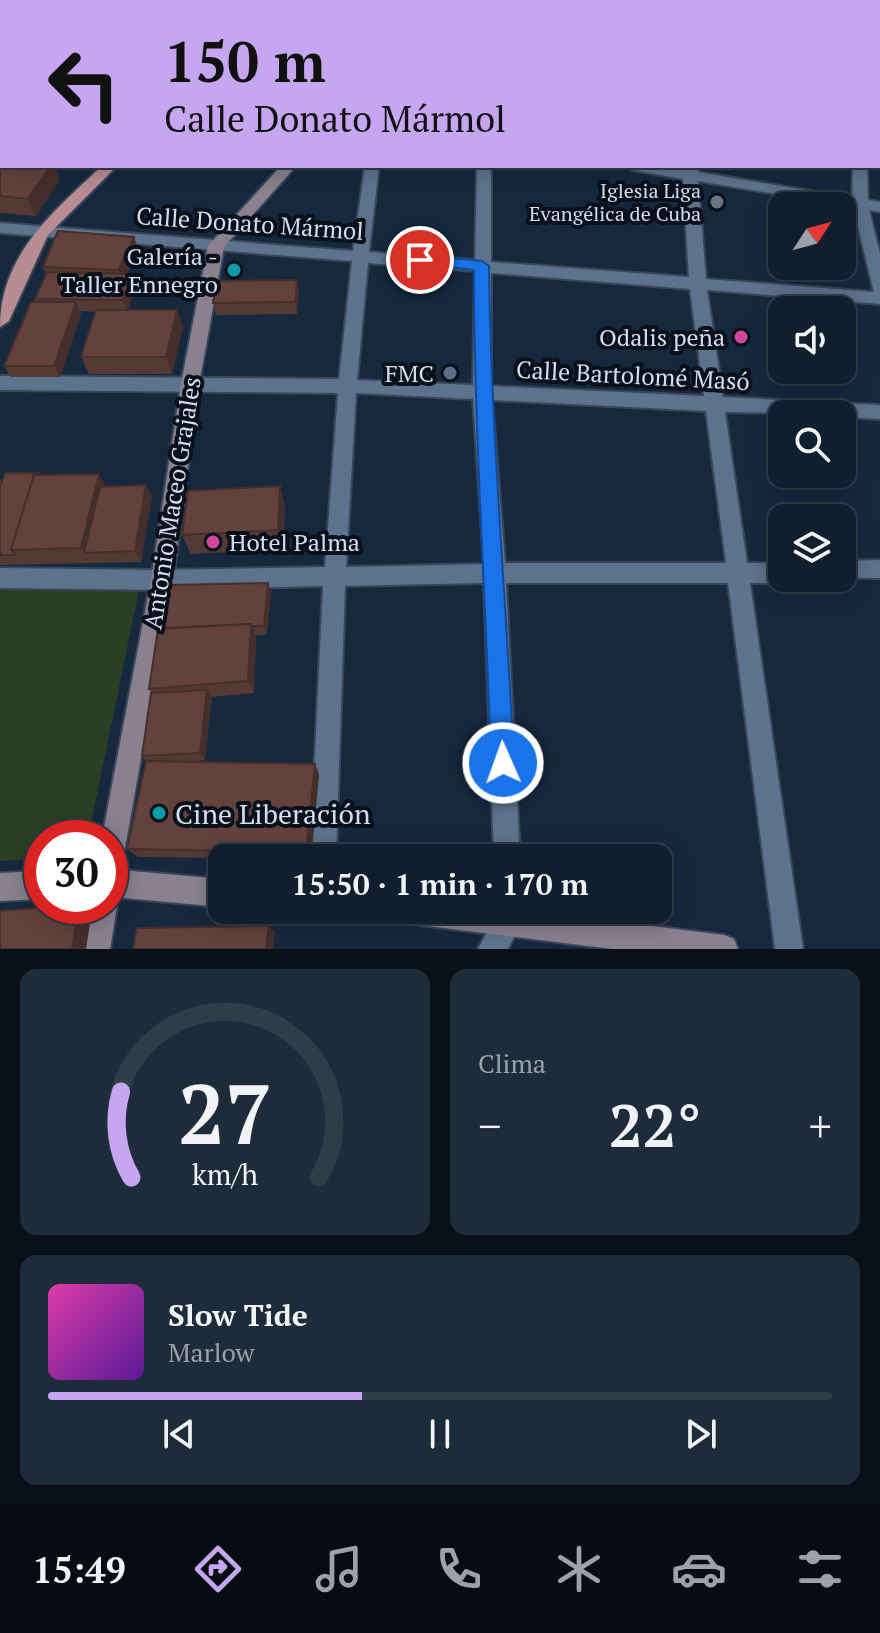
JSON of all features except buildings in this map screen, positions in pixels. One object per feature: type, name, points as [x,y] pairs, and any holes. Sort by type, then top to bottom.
[{"type":"main road","points":[[0,321],[31,249],[42,232],[108,168]]},
{"type":"street","points":[[216,246],[287,168]]},
{"type":"street","points":[[324,844],[334,578],[359,255],[372,168]]},
{"type":"street","points":[[484,168],[482,391],[495,573],[506,844]]},
{"type":"street","points":[[662,168],[691,170],[880,207]]},
{"type":"street","points":[[860,168],[860,204],[880,288]]},
{"type":"street","points":[[691,170],[698,283],[789,949]]},
{"type":"street","name":"Calle Donato Mármol","points":[[0,228],[880,298]]},
{"type":"street","name":"Antonio Maceo Grajales","points":[[118,820],[162,580],[190,384],[216,246]]},
{"type":"street","name":"Calle Bartolomé Masó","points":[[0,383],[349,386],[880,412]]},
{"type":"street","points":[[856,570],[880,569]]},
{"type":"street","points":[[0,578],[162,580],[495,573],[768,574]]},
{"type":"street","points":[[128,885],[208,892]]},
{"type":"street","points":[[0,887],[24,886]]},
{"type":"street","points":[[96,949],[100,924]]},
{"type":"street","points":[[492,949],[504,924]]},
{"type":"street","points":[[566,924],[724,949]]},
{"type":"green space","points":[[0,590],[139,590],[92,820],[24,820],[24,860],[0,861]]},
{"type":"place","name":"Iglesia Liga Evangélica de Cuba","points":[[717,202]]},
{"type":"place","name":"Galería - Taller Ennegro","points":[[234,270]]},
{"type":"place","name":"Odalis peña","points":[[741,337]]},
{"type":"place","name":"FMC","points":[[450,373]]},
{"type":"place","name":"Hotel Palma","points":[[213,542]]},
{"type":"place","name":"Cine Liberación","points":[[159,813]]},
{"type":"route","points":[[420,260],[482,266],[482,391],[495,573],[503,763]]}]
